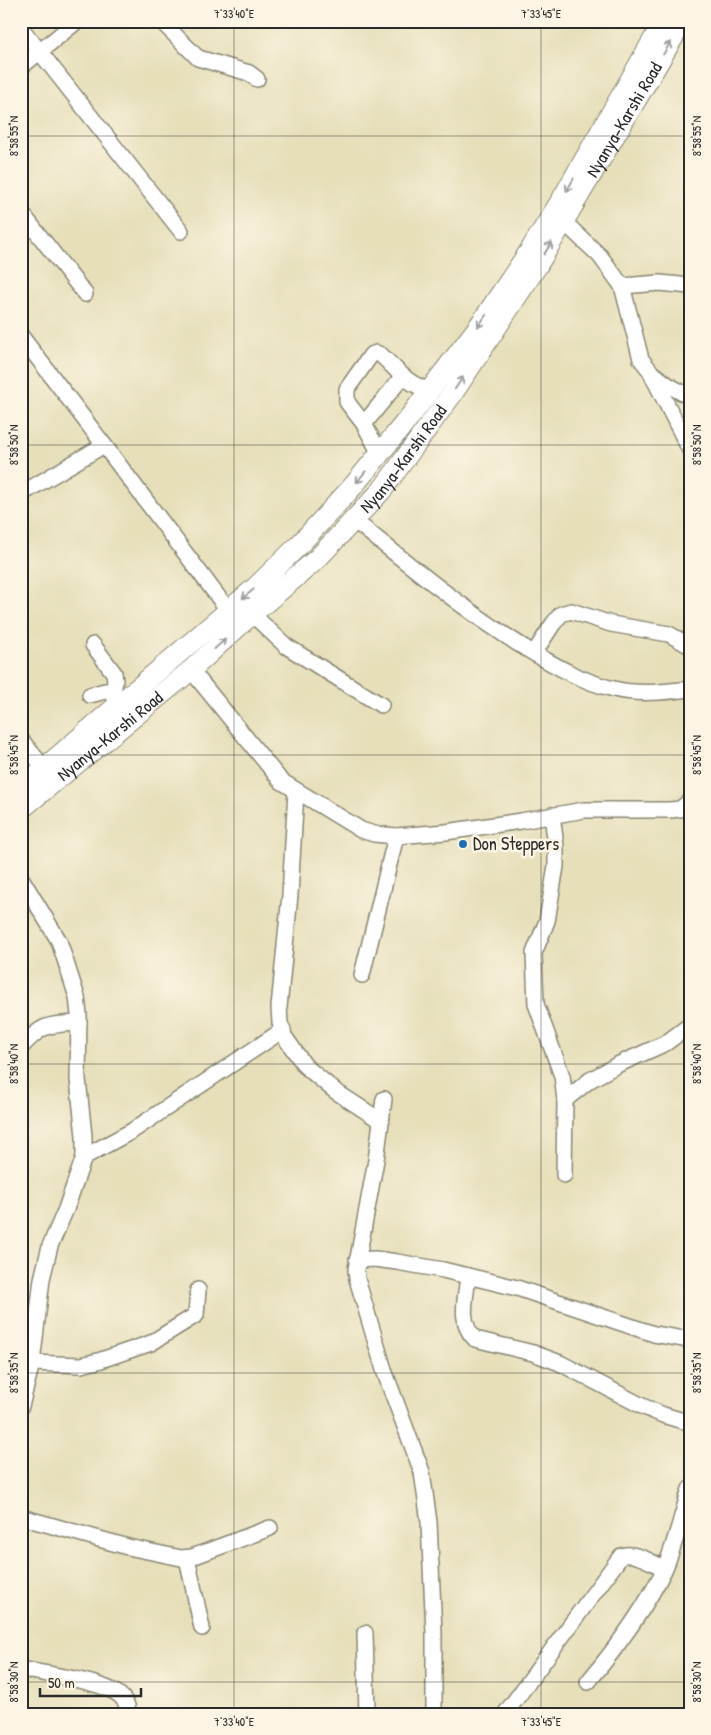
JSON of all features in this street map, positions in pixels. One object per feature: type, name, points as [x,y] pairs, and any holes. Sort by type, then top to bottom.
[{"type":"main road","name":"Nyanya-Karshi Road","points":[[21,809],[53,769],[115,699],[256,587],[300,544],[380,454],[479,326],[531,248],[562,199],[664,21]]},
{"type":"main road","name":"Nyanya-Karshi Road","points":[[21,788],[53,769],[191,670],[252,614],[317,559],[382,490],[453,392],[564,222],[683,21]]},
{"type":"street","points":[[21,67],[78,21]]},
{"type":"street","points":[[161,21],[198,58],[249,73],[257,79]]},
{"type":"street","points":[[21,28],[180,231]]},
{"type":"street","points":[[21,212],[85,294]]},
{"type":"street","points":[[564,222],[600,256],[622,286],[641,359],[652,373],[690,450]]},
{"type":"street","points":[[622,286],[660,283],[690,286]]},
{"type":"street","points":[[21,336],[228,610]]},
{"type":"street","points":[[380,454],[364,424],[347,402],[346,394],[347,389],[371,355],[376,353],[381,355],[413,385],[430,390]]},
{"type":"street","points":[[652,373],[668,385],[690,397]]},
{"type":"street","points":[[364,424],[403,376]]},
{"type":"street","points":[[21,494],[104,446]]},
{"type":"street","points":[[354,520],[462,606],[534,653],[579,676],[598,685],[616,690],[662,693],[690,690]]},
{"type":"street","points":[[534,653],[552,624],[561,614],[571,611],[611,624],[669,634],[690,646]]},
{"type":"street","points":[[252,614],[286,646],[382,705]]},
{"type":"street","points":[[93,645],[114,673],[115,699]]},
{"type":"street","points":[[191,670],[281,781],[361,830],[374,834],[396,836],[446,832],[584,810],[680,809],[690,801]]},
{"type":"street","points":[[90,695],[105,691],[115,699]]},
{"type":"street","points":[[21,740],[53,769]]},
{"type":"street","points":[[296,791],[290,895],[279,1007],[280,1023],[284,1036],[305,1066],[335,1091],[381,1121]]},
{"type":"street","points":[[552,816],[556,846],[556,866],[547,921],[534,953],[536,1004],[562,1076],[565,1100],[564,1175]]},
{"type":"street","points":[[362,975],[396,836]]},
{"type":"street","points":[[21,878],[59,941],[76,997],[79,1023],[78,1079],[84,1136],[84,1157],[66,1209],[50,1246],[42,1279],[32,1363],[21,1406]]},
{"type":"street","points":[[21,1047],[42,1028],[52,1024],[79,1023]]},
{"type":"street","points":[[565,1100],[590,1080],[617,1064],[666,1043],[690,1025]]},
{"type":"street","points":[[84,1157],[132,1131],[282,1030]]},
{"type":"street","points":[[384,1099],[376,1160],[357,1260],[357,1279],[386,1373],[422,1472],[429,1522],[434,1634],[434,1714]]},
{"type":"street","points":[[357,1260],[375,1259],[397,1262],[468,1276],[517,1288],[654,1334],[690,1340]]},
{"type":"street","points":[[468,1276],[464,1317],[469,1333],[475,1339],[533,1353],[560,1363],[642,1406],[690,1423]]},
{"type":"street","points":[[32,1363],[81,1366],[151,1343],[196,1315],[198,1290]]},
{"type":"street","points":[[588,1682],[622,1638],[646,1602],[664,1568],[690,1489]]},
{"type":"street","points":[[21,1517],[128,1547],[181,1558],[186,1558],[270,1528]]},
{"type":"street","points":[[505,1714],[621,1556],[627,1554],[637,1556],[664,1568]]},
{"type":"street","points":[[186,1558],[202,1628]]},
{"type":"street","points":[[365,1633],[367,1714]]},
{"type":"street","points":[[21,1669],[105,1687],[122,1696],[128,1709],[128,1714]]},
{"type":"place","name":"Don Steppers","points":[[463,844]]}]
